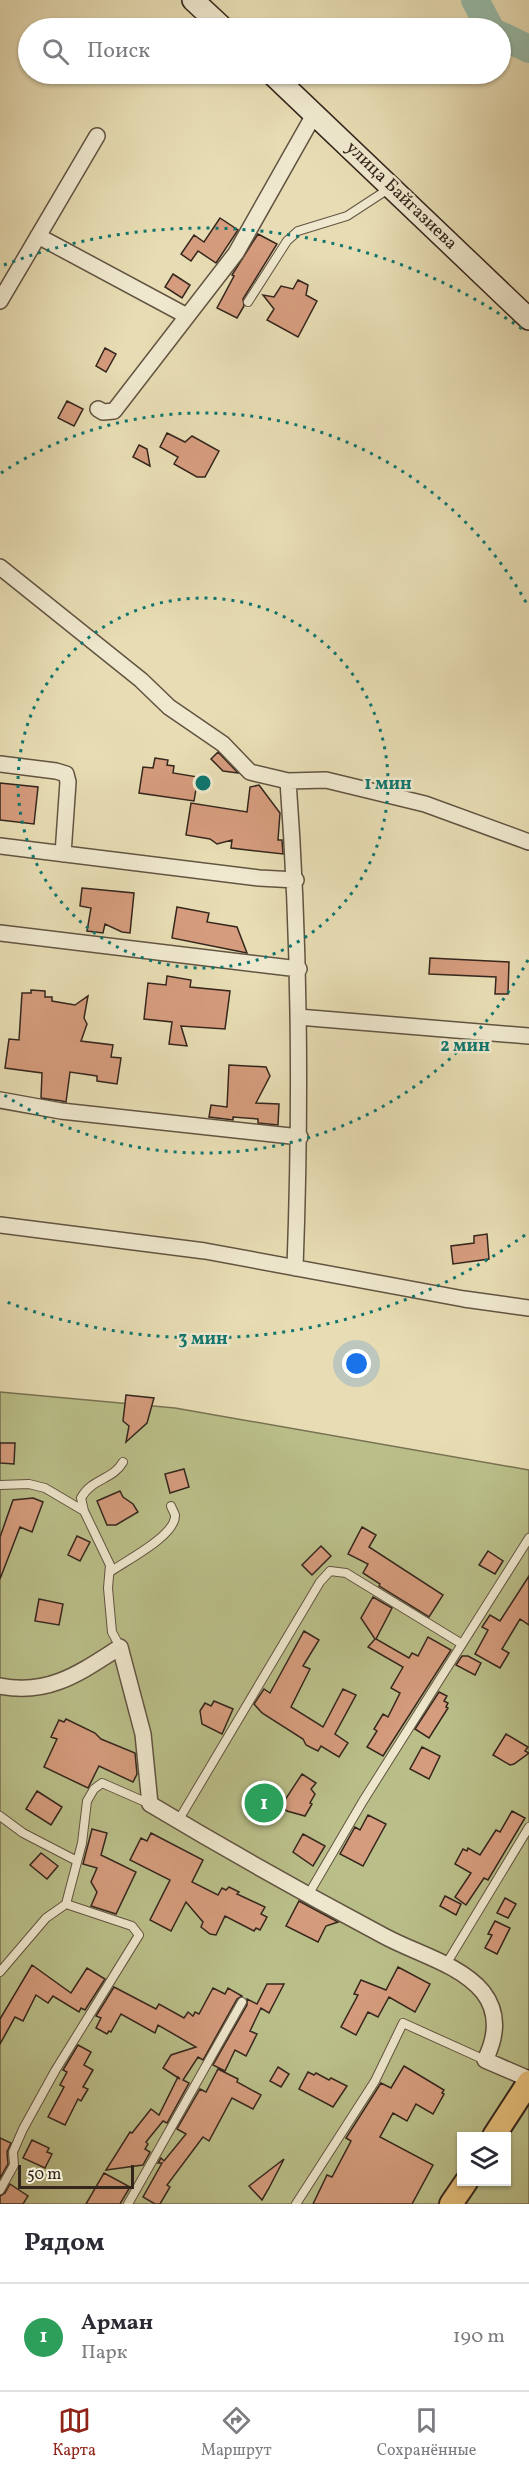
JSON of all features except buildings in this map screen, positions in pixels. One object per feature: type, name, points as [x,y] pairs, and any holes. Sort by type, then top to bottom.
[{"type":"main road","points":[[193,0],[213,18]]},
{"type":"main road","name":"улица Байгазиева","points":[[283,84],[529,319]]},
{"type":"main road","points":[[497,2132],[529,2081]]},
{"type":"main road","points":[[451,2204],[463,2186]]},
{"type":"street","points":[[98,409],[103,412],[114,411],[236,253],[315,113]]},
{"type":"street","points":[[0,301],[97,136]]},
{"type":"street","points":[[38,236],[187,316]]},
{"type":"street","points":[[0,567],[141,680],[169,707],[223,744],[250,772],[288,781],[326,780],[425,804],[529,842]]},
{"type":"street","points":[[0,764],[66,774],[68,782],[63,854]]},
{"type":"street","points":[[288,781],[296,880],[299,969],[300,1137],[295,1268]]},
{"type":"street","points":[[0,846],[296,880]]},
{"type":"street","points":[[0,933],[299,969]]},
{"type":"street","points":[[298,1017],[529,1036]]},
{"type":"street","points":[[0,1100],[61,1111],[300,1137]]},
{"type":"street","points":[[0,1225],[204,1251],[464,1299],[529,1308]]},
{"type":"street","points":[[0,1686],[45,1688],[70,1678],[120,1647],[143,1734],[150,1804],[308,1895],[402,1946],[462,1975],[483,1992],[492,2008],[496,2026],[494,2043],[485,2060],[529,2081]]},
{"type":"lane","points":[[248,302],[286,241],[298,231],[347,216],[391,188]]},
{"type":"lane","points":[[120,1647],[112,1632],[108,1588],[110,1565],[84,1511],[81,1498],[87,1487],[112,1474],[123,1462]]},
{"type":"lane","points":[[0,1485],[28,1484],[45,1488],[84,1511]]},
{"type":"lane","points":[[110,1572],[141,1552],[171,1528],[175,1516],[171,1506]]},
{"type":"lane","points":[[308,1895],[363,1801],[529,1538]]},
{"type":"lane","points":[[178,1821],[320,1582],[330,1571],[346,1573],[462,1644]]},
{"type":"lane","points":[[0,1972],[46,1918],[66,1904],[77,1861],[87,1801],[94,1789],[102,1783],[150,1804]]},
{"type":"lane","points":[[0,1816],[23,1833],[77,1861]]},
{"type":"lane","points":[[445,1966],[529,1827]]},
{"type":"lane","points":[[0,2190],[14,2165],[14,2152],[23,2130],[55,2071],[140,1935],[132,1926],[66,1904]]},
{"type":"lane","points":[[128,2204],[242,2002]]},
{"type":"lane","points":[[296,2204],[375,2081],[403,2023],[485,2060]]},
{"type":"green space","points":[[0,1392],[175,1408],[529,1470],[529,2204],[0,2204]]},
{"type":"waterway","points":[[475,0],[485,18]]},
{"type":"waterway","points":[[511,40],[529,49]]},
{"type":"place","name":"Арман","points":[[264,1803]]}]
